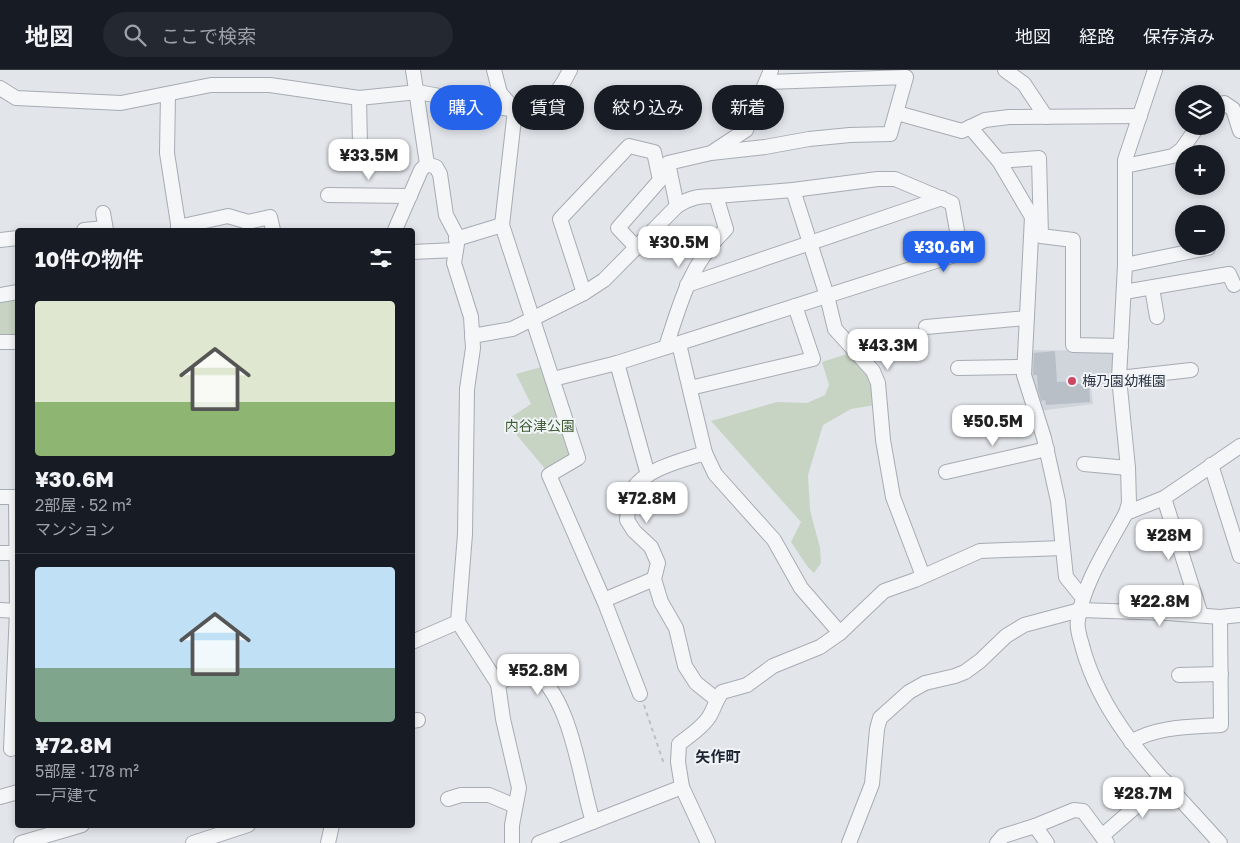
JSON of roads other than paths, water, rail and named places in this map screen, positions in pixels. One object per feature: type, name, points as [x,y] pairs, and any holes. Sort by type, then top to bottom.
[{"type":"street","points":[[413,70],[418,92],[427,164]]},
{"type":"street","points":[[494,70],[500,92],[512,106]]},
{"type":"street","points":[[562,85],[570,70]]},
{"type":"street","points":[[1005,70],[1024,84],[1046,117]]},
{"type":"street","points":[[1155,70],[1125,160],[1125,265],[1119,378],[1128,468],[1129,503],[1126,513],[1081,604],[1077,622],[1086,658],[1101,693],[1130,742],[1220,843]]},
{"type":"street","points":[[677,206],[668,163],[711,153],[765,147],[809,139],[890,134],[906,77],[769,76],[746,130],[711,153]]},
{"type":"street","points":[[0,88],[16,98],[121,103],[211,85],[270,85],[359,98],[418,92],[512,109]]},
{"type":"street","points":[[168,94],[167,153],[178,228]]},
{"type":"street","points":[[359,98],[360,145]]},
{"type":"street","points":[[1225,104],[1233,109],[1239,125]]},
{"type":"street","points":[[897,113],[962,131],[985,120],[1009,117],[1140,116]]},
{"type":"street","points":[[970,127],[999,161],[1032,217],[1024,375],[1046,449],[1058,501],[1066,577],[1081,604]]},
{"type":"street","points":[[513,130],[502,226],[578,458],[549,475],[604,600],[640,694]]},
{"type":"street","points":[[1125,166],[1174,156],[1182,149],[1192,135]]},
{"type":"street","points":[[584,293],[560,219],[629,146],[654,152],[660,180],[618,228],[637,248]]},
{"type":"street","points":[[999,161],[1039,158],[1041,236],[1073,240],[1073,345],[1121,346]]},
{"type":"street","points":[[396,228],[420,170],[427,164]]},
{"type":"street","points":[[427,164],[436,167],[440,174],[446,215],[456,234],[454,262],[471,317],[473,348],[467,389],[465,534],[458,622],[498,684],[503,719],[519,788],[512,826],[512,843]]},
{"type":"street","points":[[472,336],[512,328],[584,293],[604,280],[677,206],[687,199],[704,196],[793,190],[878,179],[895,179],[952,203],[961,252],[617,363],[553,379]]},
{"type":"street","points":[[793,190],[827,296],[835,329],[873,371],[878,383],[893,497],[924,576]]},
{"type":"street","points":[[328,195],[410,196]]},
{"type":"street","points":[[716,196],[726,229],[711,244],[696,266],[687,285],[672,345],[690,388],[704,453],[715,474],[774,540],[801,588],[840,633]]},
{"type":"street","points":[[687,285],[942,198]]},
{"type":"street","points":[[103,213],[106,228]]},
{"type":"street","points":[[182,228],[228,216],[248,222],[270,217],[273,228]]},
{"type":"street","points":[[415,251],[456,244],[502,226]]},
{"type":"street","points":[[0,240],[15,238]]},
{"type":"street","points":[[1125,265],[1175,255]]},
{"type":"street","points":[[1124,292],[1229,274],[1234,285]]},
{"type":"street","points":[[1152,288],[1157,317]]},
{"type":"street","points":[[0,295],[15,292]]},
{"type":"street","points":[[690,388],[813,359],[795,306]]},
{"type":"street","points":[[926,327],[1028,318]]},
{"type":"street","points":[[0,342],[15,342]]},
{"type":"street","points":[[617,363],[648,475]]},
{"type":"street","points":[[958,368],[1024,367]]},
{"type":"street","points":[[1119,378],[1191,370]]},
{"type":"street","points":[[1126,513],[1164,498],[1240,446]]},
{"type":"street","points":[[946,472],[1046,449]]},
{"type":"street","points":[[704,453],[666,466],[648,475],[633,490],[627,520],[634,531],[650,547],[658,563],[654,579],[661,602],[676,628],[685,666],[696,684],[716,699]]},
{"type":"street","points":[[1084,464],[1128,468]]},
{"type":"street","points":[[1211,465],[1240,556]]},
{"type":"street","points":[[0,497],[15,497]]},
{"type":"street","points":[[1164,498],[1200,615]]},
{"type":"street","points":[[708,843],[682,787],[678,762],[679,744],[703,725],[710,716],[716,699],[722,692],[747,685],[773,666],[820,646],[840,633],[884,591],[924,576],[980,551],[1062,548]]},
{"type":"street","points":[[0,553],[15,553]]},
{"type":"street","points":[[604,600],[654,579]]},
{"type":"street","points":[[849,843],[872,784],[877,729],[880,718],[909,692],[925,683],[965,672],[980,661],[1006,636],[1024,625],[1081,604],[1200,615],[1240,615]]},
{"type":"street","points":[[0,610],[15,611]]},
{"type":"street","points":[[1130,742],[1141,736],[1177,728],[1221,725],[1220,616]]},
{"type":"street","points":[[415,641],[458,622]]},
{"type":"street","points":[[10,749],[15,650]]},
{"type":"street","points":[[498,684],[520,670],[530,668],[540,675],[551,689],[566,720],[574,745],[593,822]]},
{"type":"street","points":[[1179,674],[1221,674]]},
{"type":"street","points":[[997,843],[1003,836],[1035,826],[1074,810],[1083,811],[1105,839],[1165,781]]},
{"type":"street","points":[[539,843],[682,787]]},
{"type":"street","points":[[0,797],[15,793]]},
{"type":"street","points":[[448,799],[461,795],[489,794],[515,806]]},
{"type":"street","points":[[1035,826],[1047,843]]},
{"type":"street","points":[[21,843],[72,828]]},
{"type":"street","points":[[328,843],[331,828]]},
{"type":"street","points":[[194,843],[225,829]]},
{"type":"place","name":"梅乃園幼稚園","points":[[1072,381]]},
{"type":"district","name":"矢作町","points":[[718,757]]},
{"type":"park label","name":"内谷津公園","points":[[540,426]]}]
